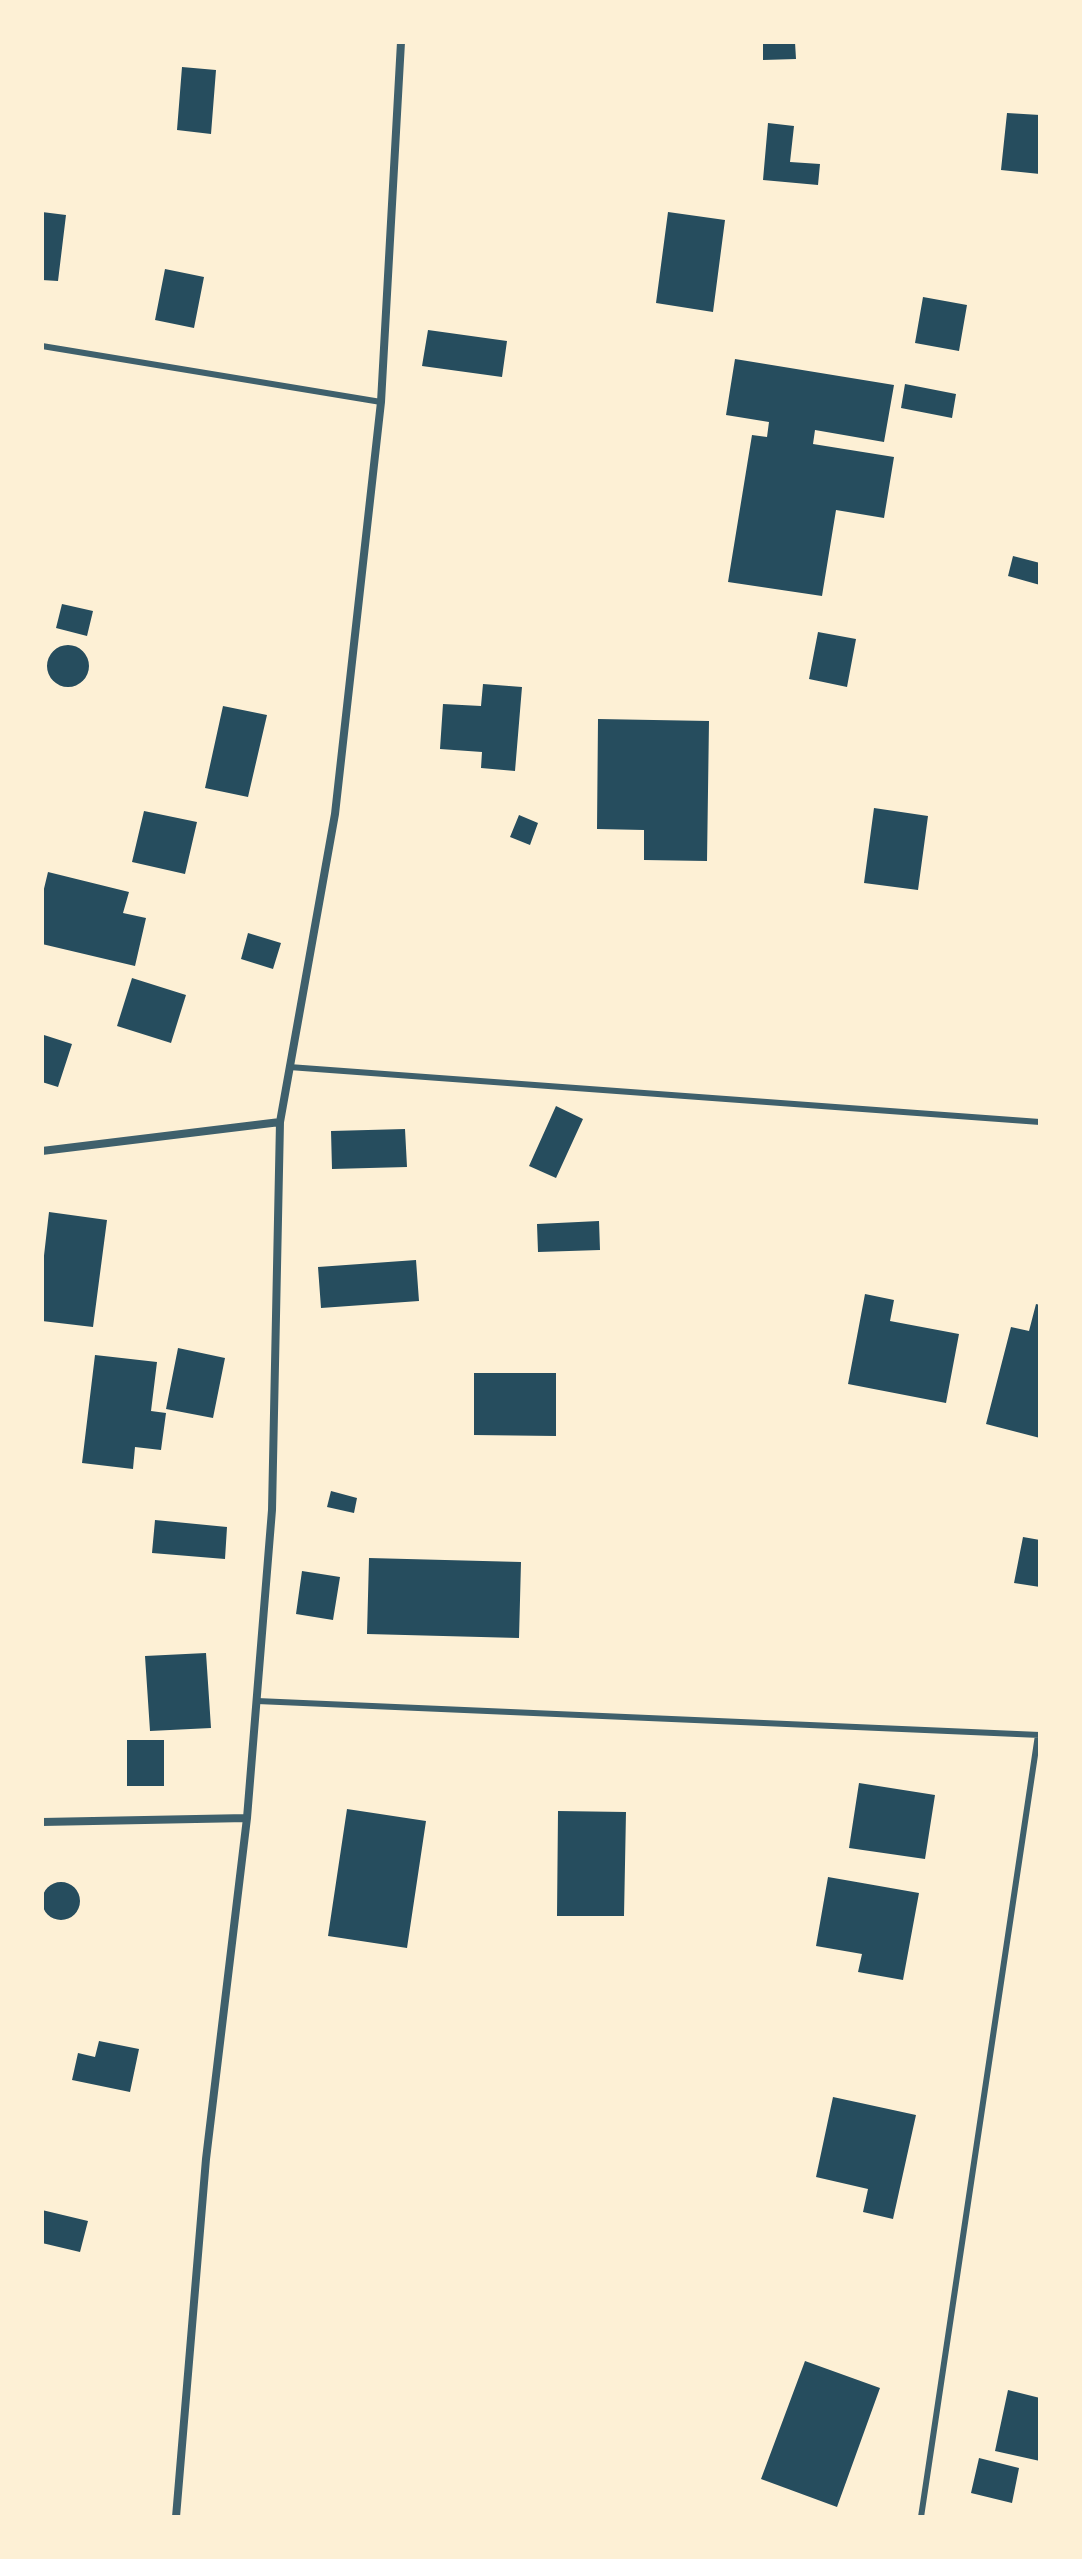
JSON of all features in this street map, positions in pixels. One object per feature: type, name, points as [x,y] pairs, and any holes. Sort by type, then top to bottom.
[{"type":"street","points":[[176,2517],[206,2159],[247,1818],[272,1510],[280,1122],[335,814],[381,402],[401,42]]},
{"type":"street","points":[[42,1151],[280,1122]]},
{"type":"street","points":[[42,1822],[247,1818]]},
{"type":"lane","points":[[42,346],[381,402]]},
{"type":"lane","points":[[289,1067],[1040,1122]]},
{"type":"lane","points":[[257,1701],[1039,1735],[921,2517]]},
{"type":"building","points":[[763,42],[795,42],[796,59],[763,60]]},
{"type":"building","points":[[182,67],[216,70],[211,134],[177,130]]},
{"type":"building","points":[[1007,113],[1040,115],[1040,174],[1001,170]]},
{"type":"building","points":[[768,123],[794,126],[790,162],[820,164],[818,185],[763,180]]},
{"type":"building","points":[[42,212],[66,215],[58,281],[42,280]]},
{"type":"building","points":[[668,212],[725,220],[713,312],[656,303]]},
{"type":"building","points":[[165,269],[204,277],[194,328],[155,320]]},
{"type":"building","points":[[923,297],[967,305],[959,351],[915,343]]},
{"type":"building","points":[[428,330],[507,341],[502,377],[422,366]]},
{"type":"building","points":[[735,359],[894,385],[884,442],[815,430],[813,444],[894,457],[884,518],[836,510],[822,596],[728,582],[752,435],[767,437],[769,422],[726,415]]},
{"type":"building","points":[[905,384],[956,394],[952,418],[901,408]]},
{"type":"building","points":[[1013,556],[1040,563],[1040,585],[1008,576]]},
{"type":"building","points":[[62,604],[93,611],[87,636],[56,628]]},
{"type":"building","points":[[818,632],[856,639],[847,687],[809,679]]},
{"type":"building","points":[[68,645],[83,651],[89,666],[83,681],[68,687],[53,681],[47,666],[53,651]]},
{"type":"building","points":[[483,684],[522,687],[515,771],[481,768],[482,752],[440,749],[443,704],[481,706]]},
{"type":"building","points":[[223,706],[267,715],[248,797],[205,788]]},
{"type":"building","points":[[598,719],[709,721],[707,861],[644,860],[644,830],[597,829]]},
{"type":"building","points":[[874,808],[928,816],[918,890],[864,883]]},
{"type":"building","points":[[144,811],[197,822],[185,874],[132,862]]},
{"type":"building","points":[[519,815],[538,823],[530,845],[510,837]]},
{"type":"building","points":[[48,872],[129,892],[123,913],[146,918],[135,966],[42,944],[42,897]]},
{"type":"building","points":[[248,933],[281,943],[273,969],[241,959]]},
{"type":"building","points":[[132,978],[186,995],[171,1043],[117,1026]]},
{"type":"building","points":[[44,1035],[72,1044],[58,1087],[42,1082]]},
{"type":"building","points":[[556,1106],[583,1119],[556,1178],[529,1166]]},
{"type":"building","points":[[405,1129],[407,1167],[332,1169],[331,1131]]},
{"type":"building","points":[[49,1212],[107,1220],[93,1327],[42,1321],[42,1273]]},
{"type":"building","points":[[599,1221],[600,1250],[538,1252],[537,1224]]},
{"type":"building","points":[[416,1260],[419,1301],[321,1308],[318,1267]]},
{"type":"building","points":[[865,1294],[894,1300],[890,1321],[959,1334],[946,1403],[848,1384]]},
{"type":"building","points":[[1036,1304],[1040,1305],[1040,1438],[986,1424],[1011,1327],[1029,1331]]},
{"type":"building","points":[[178,1348],[225,1358],[213,1418],[166,1409]]},
{"type":"building","points":[[95,1355],[157,1362],[151,1411],[166,1413],[161,1450],[135,1447],[133,1469],[82,1463]]},
{"type":"building","points":[[474,1373],[556,1373],[556,1436],[474,1435]]},
{"type":"building","points":[[331,1491],[357,1498],[354,1513],[327,1507]]},
{"type":"building","points":[[155,1520],[227,1527],[225,1559],[152,1553]]},
{"type":"building","points":[[1023,1537],[1040,1540],[1040,1587],[1014,1583]]},
{"type":"building","points":[[369,1558],[521,1562],[519,1638],[367,1634]]},
{"type":"building","points":[[302,1571],[340,1577],[333,1620],[296,1614]]},
{"type":"building","points":[[206,1653],[211,1728],[150,1731],[145,1656]]},
{"type":"building","points":[[127,1740],[164,1740],[164,1786],[127,1786]]},
{"type":"building","points":[[859,1783],[935,1795],[925,1859],[849,1848]]},
{"type":"building","points":[[347,1809],[426,1821],[407,1948],[328,1936]]},
{"type":"building","points":[[558,1811],[626,1812],[624,1916],[557,1916]]},
{"type":"building","points":[[828,1877],[919,1893],[903,1980],[858,1972],[862,1954],[816,1946]]},
{"type":"building","points":[[61,1882],[74,1888],[80,1901],[74,1914],[61,1920],[48,1914],[42,1901],[48,1888]]},
{"type":"building","points":[[99,2041],[139,2049],[130,2092],[72,2080],[78,2053],[95,2057]]},
{"type":"building","points":[[833,2097],[916,2115],[893,2219],[863,2212],[868,2189],[816,2177]]},
{"type":"building","points":[[42,2210],[88,2221],[80,2252],[42,2243]]},
{"type":"building","points":[[805,2361],[880,2388],[837,2507],[761,2479]]},
{"type":"building","points":[[1008,2390],[1040,2398],[1040,2461],[995,2451]]},
{"type":"building","points":[[979,2458],[1019,2468],[1012,2503],[971,2493]]}]
